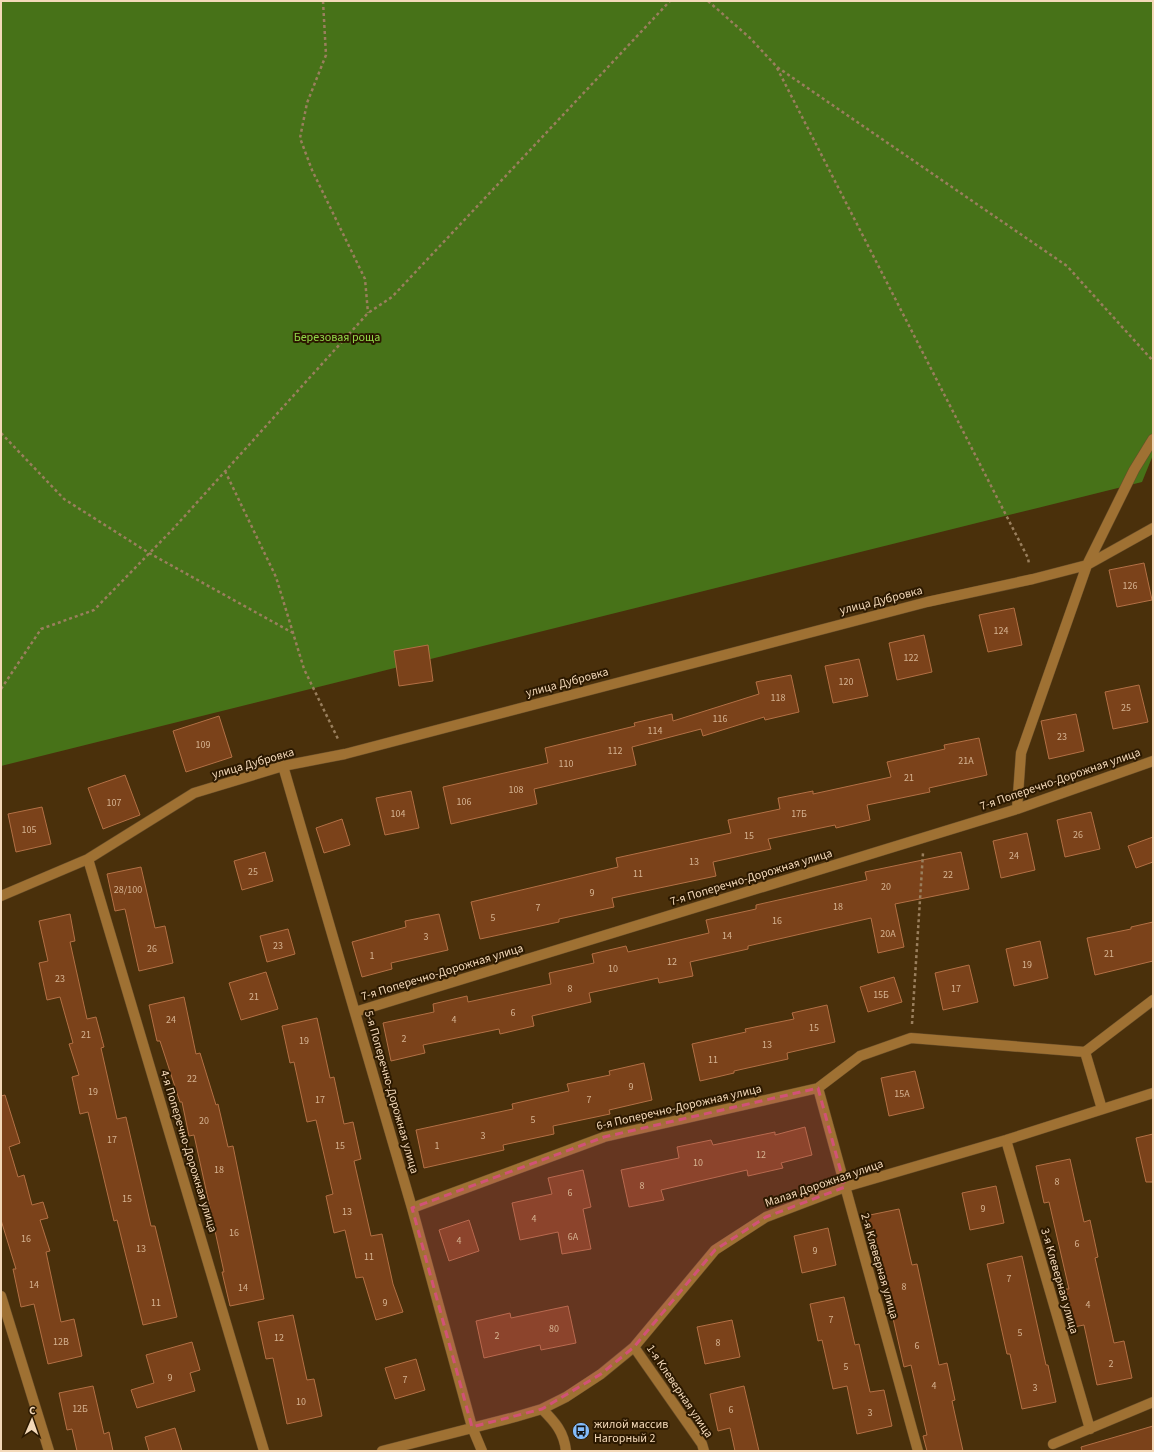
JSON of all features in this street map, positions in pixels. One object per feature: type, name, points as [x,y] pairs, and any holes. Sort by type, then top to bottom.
[{"type":"street","points":[[1017,809],[1021,753],[1087,565],[1134,470],[1153,439]]},
{"type":"street","name":"улица Дубровка","points":[[1,896],[88,859],[194,793],[283,766],[345,754],[927,602],[1033,579],[1087,565],[1153,528]]},
{"type":"street","name":"7-я Поперечно-Дорожная улица","points":[[355,1012],[1017,809],[1153,761]]},
{"type":"street","name":"5-я Поперечно-Дорожная улица","points":[[283,766],[412,1208],[472,1427],[482,1451]]},
{"type":"street","name":"4-я Поперечно-Дорожная улица","points":[[88,859],[264,1451]]},
{"type":"street","points":[[818,1088],[860,1056],[911,1038],[1084,1052],[1153,1000]]},
{"type":"street","points":[[1084,1052],[1102,1109]]},
{"type":"street","name":"6-я Поперечно-Дорожная улица","points":[[412,1208],[604,1137],[818,1088]]},
{"type":"street","name":"2-я Клеверная улица","points":[[818,1088],[918,1451]]},
{"type":"street","name":"Малая Дорожная улица","points":[[382,1451],[542,1409],[566,1397],[602,1374],[634,1347],[715,1250],[766,1217],[845,1187],[1006,1140],[1153,1093]]},
{"type":"street","name":"3-я Клеверная улица","points":[[1006,1140],[1090,1429]]},
{"type":"street","points":[[1,1296],[49,1451]]},
{"type":"street","name":"1-я Клеверная улица","points":[[634,1347],[702,1444],[704,1451]]},
{"type":"street","points":[[1053,1444],[1153,1402]]},
{"type":"street","points":[[542,1409],[556,1423],[565,1439],[566,1451]]},
{"type":"path","points":[[323,1],[326,55],[307,103],[300,138],[312,170],[365,279],[368,313]]},
{"type":"path","points":[[1,689],[41,629],[94,610],[225,471],[368,313],[392,296],[670,1]]},
{"type":"path","points":[[708,1],[750,38],[777,67],[1067,266],[1153,361]]},
{"type":"path","points":[[777,67],[1028,558],[1033,579]]},
{"type":"path","points":[[1,433],[64,499],[149,553],[293,633]]},
{"type":"path","points":[[225,471],[276,577],[304,669],[345,754]]},
{"type":"path","points":[[911,1038],[924,838]]},
{"type":"highlighted area","points":[[818,1088],[845,1187],[766,1217],[715,1250],[634,1347],[601,1374],[542,1409],[472,1427],[412,1208],[604,1137]]},
{"type":"green space","name":"Березовая роща","points":[[1,1],[1153,1],[1153,455],[1142,482],[1,766]]},
{"type":"building","points":[[1144,563],[1152,600],[1117,607],[1109,570]]},
{"type":"building","points":[[1014,608],[1022,645],[988,652],[979,615]]},
{"type":"building","points":[[924,635],[932,672],[897,680],[889,643]]},
{"type":"building","points":[[428,645],[433,681],[399,686],[394,651]]},
{"type":"building","points":[[859,659],[868,696],[833,703],[825,666]]},
{"type":"building","points":[[791,675],[799,712],[765,720],[764,717],[703,736],[701,729],[632,747],[636,765],[534,789],[537,804],[451,824],[443,787],[548,763],[545,748],[635,726],[634,723],[672,714],[673,721],[759,694],[756,682]]},
{"type":"building","points":[[1139,685],[1148,722],[1113,729],[1105,692]]},
{"type":"building","points":[[1076,714],[1084,751],[1049,759],[1041,721]]},
{"type":"building","points":[[219,716],[232,757],[186,772],[173,731]]},
{"type":"building","points":[[979,738],[987,775],[929,788],[930,792],[867,805],[870,820],[836,828],[835,825],[768,839],[771,849],[713,862],[716,876],[612,898],[614,907],[559,919],[559,922],[480,939],[471,902],[618,867],[616,858],[731,833],[728,820],[780,809],[778,798],[813,791],[813,794],[891,777],[887,762],[945,749],[944,745]]},
{"type":"building","points":[[125,775],[140,815],[103,829],[88,788]]},
{"type":"building","points":[[411,791],[419,828],[385,835],[376,798]]},
{"type":"building","points":[[42,807],[51,844],[16,852],[8,814]]},
{"type":"building","points":[[1091,812],[1100,849],[1065,857],[1057,820]]},
{"type":"building","points":[[342,819],[350,845],[324,853],[316,828]]},
{"type":"building","points":[[1027,833],[1035,870],[1001,878],[993,841]]},
{"type":"building","points":[[1153,837],[1153,862],[1136,868],[1128,846]]},
{"type":"building","points":[[265,852],[273,881],[242,890],[234,861]]},
{"type":"building","points":[[961,852],[969,889],[895,904],[904,947],[878,953],[871,918],[748,946],[748,949],[690,962],[693,976],[659,983],[658,978],[589,993],[591,1002],[532,1016],[534,1026],[500,1034],[499,1029],[423,1045],[425,1053],[391,1061],[383,1023],[434,1012],[433,1004],[467,996],[468,1002],[551,984],[549,973],[594,963],[592,954],[626,946],[628,952],[709,933],[706,920],[756,909],[756,905],[867,880],[865,872]]},
{"type":"building","points":[[141,867],[155,928],[165,926],[173,963],[139,971],[125,909],[115,911],[107,874]]},
{"type":"building","points":[[70,914],[75,941],[70,942],[87,1019],[96,1017],[104,1047],[101,1048],[117,1119],[126,1117],[151,1226],[155,1226],[177,1317],[143,1325],[117,1220],[114,1221],[88,1112],[80,1114],[72,1077],[79,1075],[69,1044],[73,1043],[60,997],[47,1000],[39,963],[48,961],[39,921]]},
{"type":"building","points":[[439,914],[448,950],[391,963],[392,969],[362,977],[352,942],[406,927],[405,921]]},
{"type":"building","points":[[1153,922],[1153,961],[1095,975],[1087,938],[1131,929],[1131,927]]},
{"type":"building","points":[[288,929],[295,954],[267,962],[260,936]]},
{"type":"building","points":[[1040,941],[1048,978],[1014,986],[1006,949]]},
{"type":"building","points":[[969,965],[978,1002],[943,1010],[935,973]]},
{"type":"building","points":[[266,972],[278,1009],[241,1020],[229,983]]},
{"type":"building","points":[[894,977],[902,1002],[868,1012],[860,987]]},
{"type":"building","points":[[184,997],[196,1054],[200,1053],[216,1105],[218,1104],[228,1147],[233,1146],[264,1299],[230,1306],[194,1135],[189,1136],[182,1102],[180,1102],[160,1041],[157,1041],[149,1005]]},
{"type":"building","points":[[827,1005],[835,1042],[787,1053],[788,1059],[734,1071],[734,1073],[700,1081],[692,1044],[746,1032],[745,1029],[794,1019],[792,1013]]},
{"type":"building","points":[[317,1018],[330,1078],[334,1077],[344,1124],[353,1122],[361,1159],[354,1161],[371,1236],[382,1234],[393,1284],[403,1312],[376,1320],[363,1277],[356,1278],[345,1230],[334,1233],[326,1196],[333,1194],[316,1120],[307,1122],[294,1062],[290,1063],[282,1026]]},
{"type":"building","points":[[644,1063],[652,1100],[609,1110],[610,1114],[553,1126],[554,1134],[503,1145],[504,1150],[424,1168],[416,1130],[513,1109],[512,1104],[569,1091],[567,1084],[610,1075],[609,1071]]},
{"type":"building","points":[[915,1071],[924,1108],[889,1116],[881,1078]]},
{"type":"building","points":[[5,1095],[20,1143],[9,1147],[18,1177],[24,1175],[32,1205],[43,1202],[48,1218],[40,1220],[50,1251],[46,1252],[61,1322],[74,1319],[82,1356],[48,1364],[34,1304],[21,1307],[13,1269],[16,1269],[1,1220],[1,1096]]},
{"type":"building","points":[[805,1127],[812,1155],[781,1163],[783,1168],[748,1176],[747,1170],[661,1190],[664,1200],[629,1207],[621,1170],[679,1158],[677,1147],[711,1140],[713,1145],[775,1132],[775,1135]]},
{"type":"building","points":[[1153,1134],[1153,1182],[1146,1182],[1136,1138]]},
{"type":"building","points":[[1070,1159],[1084,1222],[1090,1220],[1098,1257],[1095,1258],[1114,1343],[1124,1341],[1132,1378],[1097,1385],[1084,1325],[1074,1327],[1066,1289],[1069,1289],[1049,1202],[1044,1203],[1036,1166]]},
{"type":"building","points":[[583,1170],[591,1207],[583,1209],[591,1249],[562,1254],[558,1232],[520,1240],[512,1203],[552,1194],[548,1178]]},
{"type":"building","points":[[996,1186],[1004,1223],[970,1230],[962,1193]]},
{"type":"building","points":[[899,1209],[912,1265],[917,1264],[939,1365],[947,1363],[955,1400],[952,1401],[963,1451],[927,1451],[923,1436],[927,1435],[911,1365],[904,1367],[878,1252],[873,1253],[865,1216]]},
{"type":"building","points":[[469,1220],[479,1251],[449,1261],[439,1230]]},
{"type":"building","points":[[828,1228],[836,1265],[802,1273],[794,1236]]},
{"type":"building","points":[[1022,1256],[1046,1365],[1048,1365],[1056,1402],[1022,1409],[1010,1354],[1007,1354],[987,1264]]},
{"type":"building","points":[[844,1297],[855,1345],[859,1344],[870,1392],[884,1390],[892,1426],[857,1434],[847,1386],[833,1389],[822,1340],[818,1341],[810,1304]]},
{"type":"building","points":[[568,1306],[576,1343],[541,1350],[540,1345],[484,1358],[476,1321],[510,1313],[511,1318]]},
{"type":"building","points":[[293,1315],[307,1380],[314,1379],[322,1416],[287,1424],[273,1358],[266,1359],[258,1322]]},
{"type":"building","points":[[732,1320],[740,1357],[705,1364],[697,1327]]},
{"type":"building","points":[[192,1342],[200,1370],[190,1373],[195,1391],[137,1408],[131,1390],[154,1383],[146,1355]]},
{"type":"building","points":[[416,1359],[425,1390],[395,1399],[385,1368]]},
{"type":"building","points":[[93,1386],[104,1434],[109,1432],[113,1451],[77,1451],[72,1429],[67,1430],[59,1393]]},
{"type":"building","points":[[744,1386],[759,1451],[735,1451],[730,1428],[718,1431],[710,1394]]},
{"type":"building","points":[[1153,1426],[1153,1451],[1082,1451],[1081,1447]]},
{"type":"building","points":[[175,1428],[182,1451],[149,1451],[145,1437]]},
{"type":"place","name":"жилой массив Нагорный 2","points":[[581,1431]]}]
